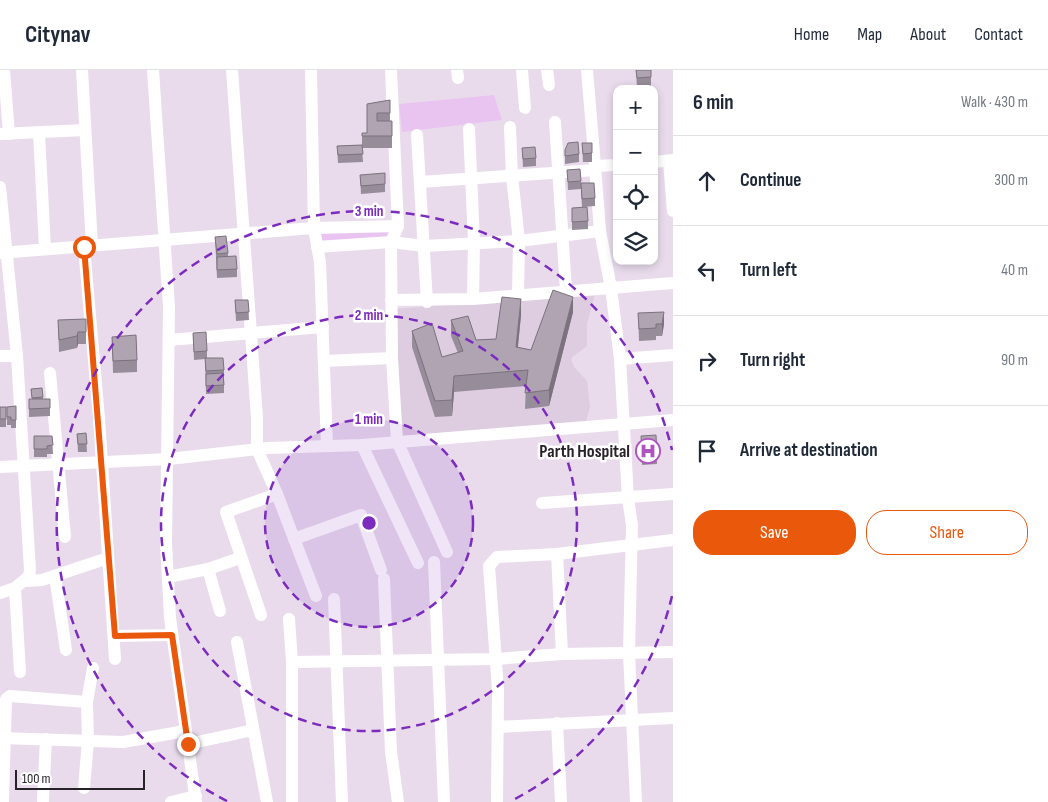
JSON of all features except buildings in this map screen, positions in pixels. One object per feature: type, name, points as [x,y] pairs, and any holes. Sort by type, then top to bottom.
[{"type":"street","points":[[4,70],[4,134],[85,130]]},
{"type":"street","points":[[82,70],[88,246],[101,463],[115,636],[115,659]]},
{"type":"street","points":[[153,70],[169,340],[168,577],[172,635],[196,799],[171,802]]},
{"type":"street","points":[[232,70],[251,333],[257,449],[277,494],[316,596]]},
{"type":"street","points":[[311,70],[314,228],[320,262],[327,445]]},
{"type":"street","points":[[391,70],[398,226],[391,242],[392,358],[397,442],[448,552]]},
{"type":"street","points":[[522,70],[525,108]]},
{"type":"street","points":[[548,70],[549,85]]},
{"type":"street","points":[[587,70],[600,232],[611,288],[620,359],[628,498],[632,525],[629,653],[636,802]]},
{"type":"street","points":[[555,122],[566,290]]},
{"type":"street","points":[[510,127],[512,176],[519,241],[518,295]]},
{"type":"street","points":[[469,129],[474,242],[473,299]]},
{"type":"street","points":[[39,133],[45,248]]},
{"type":"street","points":[[417,135],[427,302]]},
{"type":"street","points":[[658,162],[671,160],[673,210]]},
{"type":"street","points":[[420,182],[470,180],[613,166]]},
{"type":"street","points":[[0,187],[4,252],[18,356],[30,570],[29,576],[20,584],[20,672]]},
{"type":"street","points":[[4,252],[164,239],[244,235],[314,228],[398,226]]},
{"type":"street","points":[[317,247],[391,242],[424,246],[519,241],[600,232]]},
{"type":"street","points":[[392,300],[427,302],[673,282]]},
{"type":"street","points":[[169,340],[323,327]]},
{"type":"street","points":[[620,359],[673,355]]},
{"type":"street","points":[[0,356],[18,356]]},
{"type":"street","points":[[324,361],[392,358]]},
{"type":"street","points":[[50,373],[65,537]]},
{"type":"street","points":[[0,467],[168,459],[257,449],[362,445],[673,420]]},
{"type":"street","points":[[362,445],[418,563]]},
{"type":"street","points":[[261,615],[240,558],[226,512],[277,494]]},
{"type":"street","points":[[542,503],[673,494]]},
{"type":"street","points":[[294,539],[361,515],[383,574],[391,752],[398,802]]},
{"type":"street","points":[[497,802],[498,727],[496,659],[489,566],[492,561],[497,557],[557,554],[673,540]]},
{"type":"street","points":[[557,554],[562,654]]},
{"type":"street","points":[[0,593],[20,584],[42,580],[108,558]]},
{"type":"street","points":[[168,577],[208,569],[240,558]]},
{"type":"street","points":[[434,562],[444,802]]},
{"type":"street","points":[[208,569],[220,611]]},
{"type":"street","points":[[55,576],[66,650]]},
{"type":"street","points":[[334,600],[342,802]]},
{"type":"street","points":[[289,620],[292,662],[292,802]]},
{"type":"street","points":[[115,636],[172,635]]},
{"type":"street","points":[[237,642],[267,802]]},
{"type":"street","points":[[292,662],[496,659],[562,654],[673,652]]},
{"type":"street","points":[[84,788],[88,741],[87,702],[93,668]]},
{"type":"street","points":[[3,801],[2,738],[7,696],[87,702]]},
{"type":"street","points":[[498,727],[673,718]]},
{"type":"street","points":[[557,723],[561,802]]},
{"type":"street","points":[[188,744],[253,730]]},
{"type":"street","points":[[2,738],[123,742],[185,731]]},
{"type":"street","points":[[43,800],[46,739]]},
{"type":"shaded area","points":[[494,95],[502,120],[402,132],[399,104]]},
{"type":"shaded area","points":[[393,226],[391,242],[317,247],[319,228]]},
{"type":"shaded area","points":[[595,294],[587,324],[587,346],[571,358],[574,367],[587,381],[590,407],[586,421],[401,436],[393,309]]},
{"type":"place","name":"Parth Hospital","points":[[648,451]]},
{"type":"route","points":[[84,247],[115,636],[172,635],[188,744]]}]
